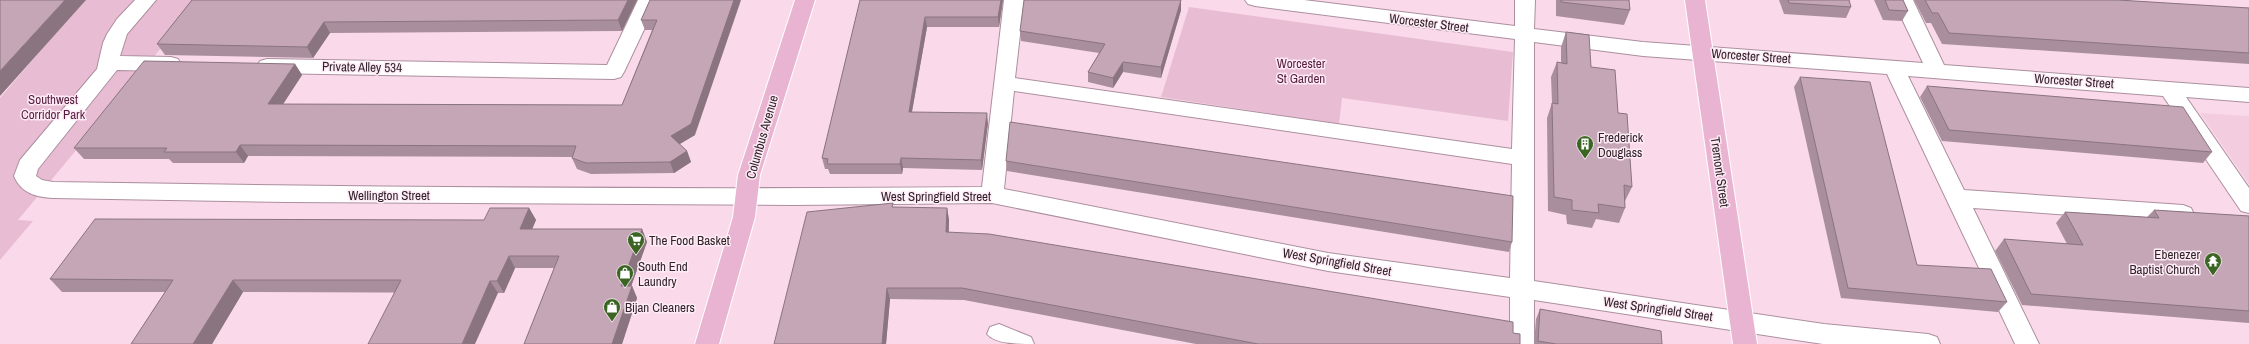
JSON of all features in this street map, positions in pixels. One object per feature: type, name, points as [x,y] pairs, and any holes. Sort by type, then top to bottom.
[{"type":"main road","name":"Columbus Avenue","points":[[707,344],[744,217],[748,195],[749,175],[805,0]]},
{"type":"main road","name":"Tremont Street","points":[[1695,0],[1744,332]]},
{"type":"street","points":[[146,0],[116,35],[113,42],[110,63],[189,64]]},
{"type":"street","name":"Private Alley 534","points":[[252,66],[614,72],[648,0]]},
{"type":"street","points":[[992,195],[1014,0]]},
{"type":"street","name":"Worcester Street","points":[[1255,0],[1525,35],[1704,53],[2249,95]]},
{"type":"street","points":[[1522,344],[1521,290],[1525,35],[1524,0]]},
{"type":"street","points":[[1903,0],[1936,71]]},
{"type":"street","name":"Wellington Street","points":[[110,63],[106,72],[31,161],[25,176],[31,185],[40,189],[53,190],[224,194],[748,195]]},
{"type":"street","points":[[1894,68],[2027,344]]},
{"type":"street","points":[[1004,83],[1523,158]]},
{"type":"street","points":[[2169,88],[2244,213]]},
{"type":"street","name":"West Springfield Street","points":[[748,195],[793,197],[992,195],[1328,262],[1521,290],[1744,332],[1824,334],[1928,344]]},
{"type":"street","points":[[1956,198],[2202,215]]},
{"type":"street","points":[[999,334],[1022,344]]},
{"type":"shaded area","points":[[2200,113],[2249,116],[2249,184]]},
{"type":"green space","name":"Southwest Corridor Park","points":[[84,0],[201,0],[18,220],[33,221],[0,260],[0,98]]},
{"type":"green space","name":"Worcester St Garden","points":[[1189,7],[1513,52],[1508,121],[1342,98],[1339,124],[1161,97]]},
{"type":"building","points":[[0,0],[65,0],[0,71]]},
{"type":"building","points":[[192,0],[628,0],[618,20],[324,22],[307,47],[157,44]]},
{"type":"building","points":[[650,0],[734,0],[691,124],[671,136],[687,151],[670,162],[586,163],[572,158],[576,146],[240,145],[236,152],[164,152],[167,148],[74,148],[144,61],[295,64],[268,104],[622,105],[657,20],[641,20]]},
{"type":"building","points":[[860,0],[1001,0],[998,17],[925,17],[909,112],[987,113],[981,160],[901,158],[900,164],[827,164],[828,159],[822,158]]},
{"type":"building","points":[[1024,0],[1181,0],[1161,67],[1123,62],[1113,78],[1088,72],[1105,44],[1020,31]]},
{"type":"building","points":[[1561,0],[1629,0],[1630,10],[1561,2]]},
{"type":"building","points":[[1788,0],[1849,0],[1851,7],[1789,3]]},
{"type":"building","points":[[1885,0],[1903,0],[1908,11],[1889,10]]},
{"type":"building","points":[[1925,0],[2118,0],[2249,8],[2249,53],[1949,33],[1938,13],[1932,13]]},
{"type":"building","name":"Frederick Douglass","points":[[1566,32],[1589,35],[1591,67],[1615,70],[1618,113],[1627,114],[1632,187],[1624,185],[1625,208],[1598,204],[1599,213],[1572,210],[1572,200],[1554,197],[1552,103],[1558,104],[1557,62],[1567,64]]},
{"type":"building","points":[[1800,77],[1870,82],[1917,265],[1991,269],[2007,302],[1848,288]]},
{"type":"building","points":[[1927,86],[2183,107],[2212,152],[1949,130]]},
{"type":"building","points":[[1010,122],[1513,196],[1512,242],[1006,161]]},
{"type":"building","points":[[893,203],[892,207],[947,208],[946,232],[989,234],[1513,322],[1513,333],[1520,334],[1520,344],[1258,344],[962,288],[887,288],[882,344],[774,344],[807,212]]},
{"type":"building","points":[[490,208],[529,208],[520,229],[642,229],[621,286],[632,286],[612,344],[524,344],[559,256],[509,256],[497,281],[490,281],[462,344],[368,344],[401,280],[233,280],[193,344],[131,344],[173,280],[50,279],[95,219],[484,220]]},
{"type":"building","points":[[2154,210],[2249,216],[2249,311],[2031,294],[2004,239],[2083,245],[2065,212],[2159,218]]},
{"type":"building","points":[[1540,309],[1661,331],[1662,344],[1556,344],[1538,341]]},
{"type":"place","name":"Frederick Douglass","points":[[1585,159]]},
{"type":"place","name":"The Food Basket","points":[[636,255]]},
{"type":"place","name":"Ebenezer Baptist Church","points":[[2213,276]]},
{"type":"place","name":"South End Laundry","points":[[625,288]]},
{"type":"place","name":"Bijan Cleaners","points":[[612,322]]}]
